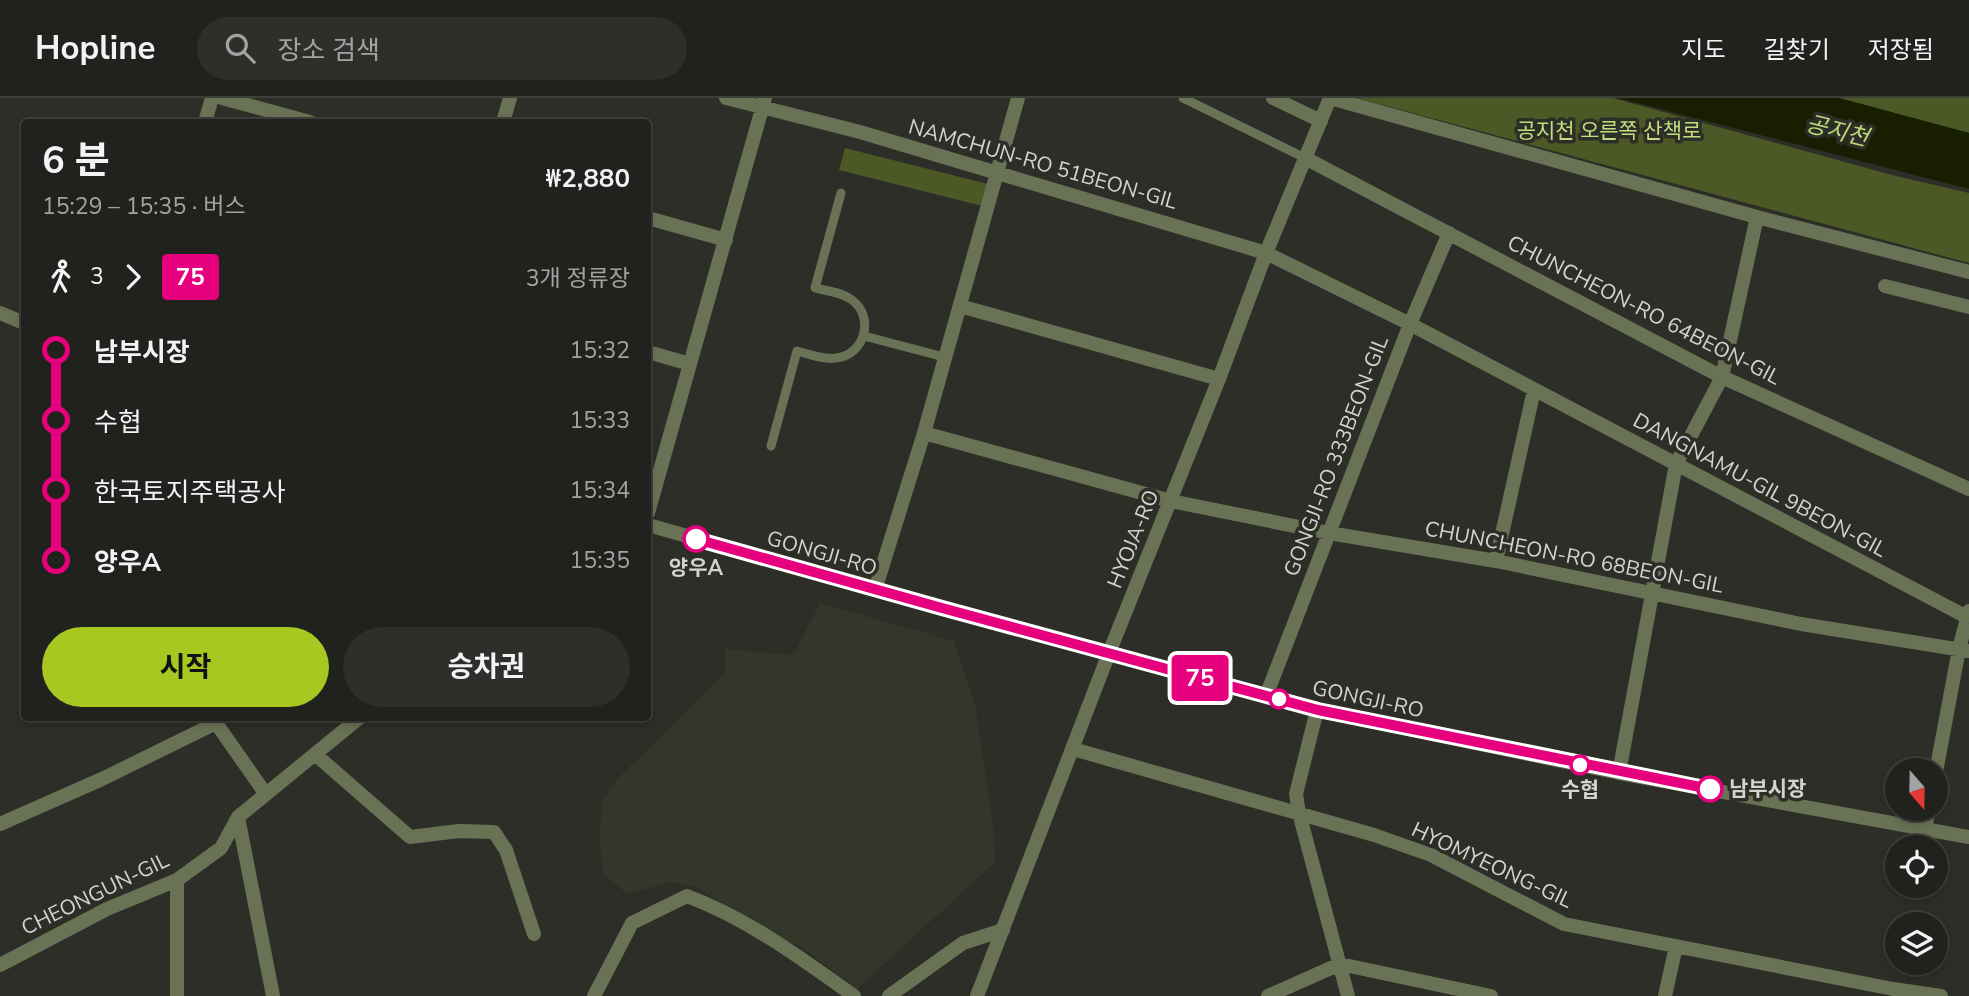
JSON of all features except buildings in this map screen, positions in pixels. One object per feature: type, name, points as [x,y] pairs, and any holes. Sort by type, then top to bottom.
[{"type":"street","points":[[206,119],[212,98]]},
{"type":"street","points":[[222,98],[299,119]]},
{"type":"street","points":[[504,119],[509,98]]},
{"type":"street","name":"NAMCHUN-RO 51BEON-GIL","points":[[726,98],[763,103],[1266,253]]},
{"type":"street","points":[[875,590],[924,433],[1018,98]]},
{"type":"street","points":[[1273,98],[1321,121]]},
{"type":"street","points":[[1330,98],[1757,217],[1969,272]]},
{"type":"street","name":"HYOJA-RO","points":[[976,996],[1266,253],[1330,98]]},
{"type":"street","points":[[651,502],[763,103]]},
{"type":"street","name":"CHUNCHEON-RO 64BEON-GIL","points":[[1306,158],[1722,377],[1969,489]]},
{"type":"street","points":[[1619,773],[1676,464],[1722,377],[1757,217]]},
{"type":"street","points":[[651,219],[726,240]]},
{"type":"street","name":"GONGJI-RO 333BEON-GIL","points":[[1266,696],[1410,324],[1449,233]]},
{"type":"street","name":"DANGNAMU-GIL 9BEON-GIL","points":[[1266,253],[1410,324],[1968,614]]},
{"type":"street","points":[[1885,286],[1969,307]]},
{"type":"street","points":[[960,306],[1219,379]]},
{"type":"street","points":[[0,313],[21,322]]},
{"type":"street","points":[[651,353],[690,364]]},
{"type":"street","points":[[1496,561],[1534,390]]},
{"type":"street","name":"CHUNCHEON-RO 68BEON-GIL","points":[[924,433],[1171,501],[1329,533],[1496,561],[1801,624],[1964,650]]},
{"type":"street","name":"GONGJI-RO","points":[[651,526],[875,590],[1318,710],[1619,773],[1969,837]]},
{"type":"street","points":[[1939,758],[1964,650],[1968,614]]},
{"type":"street","points":[[1318,710],[1296,794],[1348,996]]},
{"type":"street","name":"CHEONGUN-GIL","points":[[0,965],[107,909],[177,880],[221,848],[238,817],[356,721]]},
{"type":"street","points":[[0,824],[102,779],[216,723],[265,793]]},
{"type":"street","name":"HYOMYEONG-GIL","points":[[1073,749],[1299,813],[1431,855],[1564,925],[1934,995]]},
{"type":"street","points":[[316,755],[410,837],[460,831],[494,832],[506,850],[534,934]]},
{"type":"street","points":[[238,817],[273,996]]},
{"type":"street","points":[[1925,829],[1927,821]]},
{"type":"street","points":[[177,880],[177,996]]},
{"type":"street","points":[[594,996],[632,923],[687,896],[713,906],[793,952],[854,996]]},
{"type":"street","points":[[889,996],[963,943],[1003,930]]},
{"type":"street","points":[[1665,996],[1676,946]]},
{"type":"street","points":[[1268,996],[1340,964],[1491,996]]},
{"type":"lane","points":[[1183,98],[1306,158]]},
{"type":"lane","points":[[771,446],[797,351],[836,358],[855,350],[864,336],[865,320],[854,301],[815,288],[841,192]]},
{"type":"lane","points":[[864,336],[944,357]]},
{"type":"shaded area","points":[[820,603],[954,641],[975,704],[993,824],[995,862],[857,989],[800,946],[772,936],[697,887],[670,882],[627,894],[604,874],[599,842],[602,801],[617,779],[725,673],[725,649],[793,655]]},
{"type":"green space","name":"공지천 오른쪽 산책로","points":[[1357,98],[1613,98],[1892,175],[1969,193],[1969,263]]},
{"type":"green space","points":[[1839,98],[1969,98],[1969,133]]},
{"type":"green space","points":[[845,148],[988,184],[982,206],[839,170]]},
{"type":"water","name":"공지천","points":[[1618,98],[1839,98],[1969,133],[1969,189]]},
{"type":"bus line","name":"75","points":[[696,539],[1318,710],[1619,773],[1710,789]]},
{"type":"place","name":"양우A","points":[[696,539]]},
{"type":"place","name":"수협","points":[[1580,765]]},
{"type":"place","name":"남부시장","points":[[1710,789]]}]
